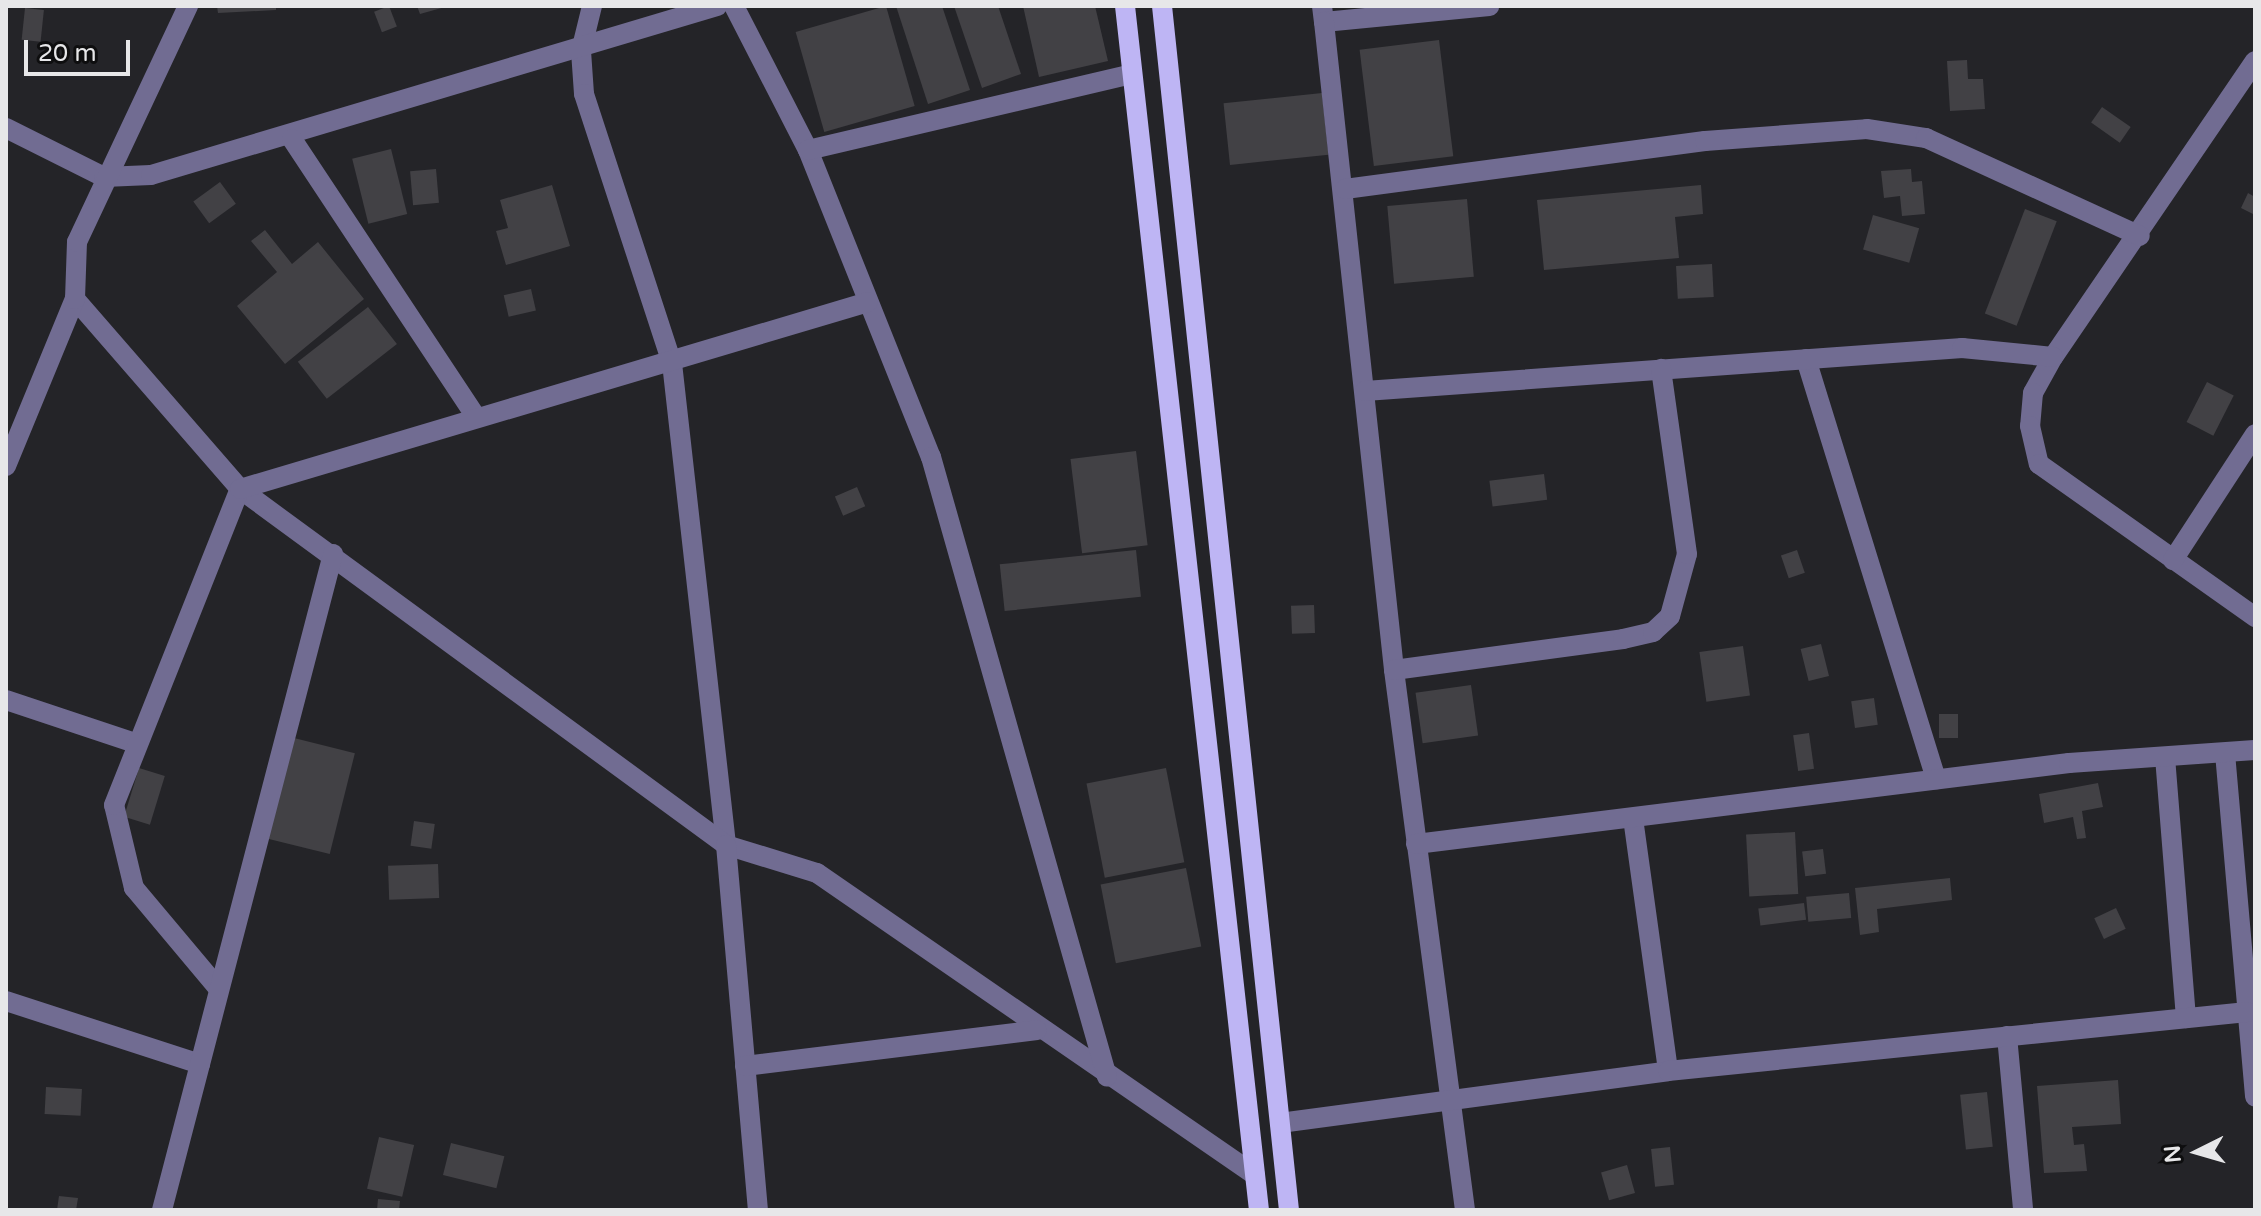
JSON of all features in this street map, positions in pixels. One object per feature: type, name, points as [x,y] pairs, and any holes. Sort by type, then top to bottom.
[{"type":"main road","points":[[1125,6],[1128,75],[1259,1210]]},
{"type":"main road","points":[[1162,6],[1289,1210]]},
{"type":"street","points":[[6,466],[75,299],[77,242],[104,177],[130,142],[188,6]]},
{"type":"street","points":[[592,6],[581,51],[584,94],[672,363],[726,845],[758,1210]]},
{"type":"street","points":[[6,128],[104,177],[151,175],[292,139],[717,6]]},
{"type":"street","points":[[734,6],[808,150],[931,457],[1107,1077]]},
{"type":"street","points":[[1465,1210],[1394,670],[1345,189],[1323,14],[1489,6]]},
{"type":"street","points":[[2255,61],[2140,236],[2053,357],[2033,393],[2031,446],[2039,464],[2255,617]]},
{"type":"street","points":[[808,150],[1128,75]]},
{"type":"street","points":[[1345,189],[1705,141],[1867,129],[1926,138],[2140,236]]},
{"type":"street","points":[[292,139],[475,416]]},
{"type":"street","points":[[75,299],[240,489],[333,554],[726,845],[817,873],[1037,1030],[1255,1175]]},
{"type":"street","points":[[240,489],[475,416],[672,363],[868,302]]},
{"type":"street","points":[[1365,391],[1962,348],[2053,357]]},
{"type":"street","points":[[1806,359],[1936,779]]},
{"type":"street","points":[[1394,670],[1623,639],[1653,632],[1670,616],[1687,554],[1661,369]]},
{"type":"street","points":[[2173,560],[2255,434]]},
{"type":"street","points":[[218,988],[134,888],[117,840],[114,805],[135,743],[240,489]]},
{"type":"street","points":[[162,1210],[333,554]]},
{"type":"street","points":[[6,700],[135,743]]},
{"type":"street","points":[[1416,844],[1936,779],[2255,750]]},
{"type":"street","points":[[2225,753],[2255,1097]]},
{"type":"street","points":[[2165,757],[2186,1018]]},
{"type":"street","points":[[1633,818],[1668,1071]]},
{"type":"street","points":[[6,1001],[200,1064]]},
{"type":"street","points":[[1280,1123],[1449,1105],[1668,1071],[2247,1012]]},
{"type":"street","points":[[745,1066],[1037,1030]]},
{"type":"street","points":[[2007,1036],[2023,1210]]},
{"type":"building","points":[[217,6],[276,6],[276,10],[218,13]]},
{"type":"building","points":[[389,6],[397,27],[382,32],[374,12]]},
{"type":"building","points":[[417,6],[445,6],[445,7],[420,14]]},
{"type":"building","points":[[886,6],[915,106],[824,132],[796,32]]},
{"type":"building","points":[[896,6],[942,6],[970,90],[928,104]]},
{"type":"building","points":[[954,6],[998,6],[1021,74],[982,88]]},
{"type":"building","points":[[1023,6],[1095,6],[1108,61],[1039,77]]},
{"type":"building","points":[[25,8],[44,10],[41,42],[22,40]]},
{"type":"building","points":[[1439,40],[1453,156],[1374,166],[1360,50]]},
{"type":"building","points":[[1967,60],[1968,79],[1983,79],[1985,109],[1950,111],[1947,61]]},
{"type":"building","points":[[1322,93],[1328,155],[1230,165],[1224,103]]},
{"type":"building","points":[[2102,107],[2131,127],[2120,143],[2091,123]]},
{"type":"building","points":[[391,149],[407,214],[368,224],[352,159]]},
{"type":"building","points":[[436,169],[439,203],[413,205],[410,171]]},
{"type":"building","points":[[1911,169],[1912,182],[1922,181],[1925,214],[1902,216],[1900,196],[1884,198],[1881,171]]},
{"type":"building","points":[[220,182],[236,204],[209,223],[193,201]]},
{"type":"building","points":[[552,185],[570,246],[506,265],[496,231],[508,228],[500,200]]},
{"type":"building","points":[[1701,185],[1703,214],[1675,217],[1679,258],[1544,270],[1537,200]]},
{"type":"building","points":[[2248,193],[2255,197],[2255,215],[2241,208]]},
{"type":"building","points":[[1467,199],[1474,277],[1394,284],[1387,206]]},
{"type":"building","points":[[2025,209],[2057,221],[2017,326],[1985,314]]},
{"type":"building","points":[[1873,215],[1919,228],[1909,263],[1863,250]]},
{"type":"building","points":[[265,230],[292,264],[318,242],[364,299],[285,364],[237,306],[277,272],[251,241]]},
{"type":"building","points":[[1712,264],[1714,297],[1678,299],[1676,266]]},
{"type":"building","points":[[531,289],[536,310],[509,317],[504,295]]},
{"type":"building","points":[[368,307],[397,344],[327,399],[298,362]]},
{"type":"building","points":[[2207,382],[2234,396],[2213,436],[2187,422]]},
{"type":"building","points":[[1136,451],[1148,545],[1082,553],[1070,459]]},
{"type":"building","points":[[1544,474],[1547,500],[1493,507],[1489,481]]},
{"type":"building","points":[[857,487],[865,506],[843,516],[835,496]]},
{"type":"building","points":[[1136,550],[1141,597],[1005,611],[1000,564]]},
{"type":"building","points":[[1797,550],[1805,573],[1789,578],[1781,556]]},
{"type":"building","points":[[1314,605],[1315,633],[1292,634],[1291,606]]},
{"type":"building","points":[[1821,644],[1829,676],[1809,681],[1801,649]]},
{"type":"building","points":[[1743,646],[1750,696],[1706,702],[1699,652]]},
{"type":"building","points":[[1471,685],[1478,736],[1423,743],[1416,693]]},
{"type":"building","points":[[1874,698],[1878,725],[1855,728],[1851,701]]},
{"type":"building","points":[[1939,714],[1958,714],[1958,738],[1939,738]]},
{"type":"building","points":[[1809,733],[1814,769],[1798,771],[1793,735]]},
{"type":"building","points":[[286,736],[355,753],[330,854],[261,837]]},
{"type":"building","points":[[139,768],[165,776],[150,825],[124,817]]},
{"type":"building","points":[[1166,768],[1184,862],[1105,878],[1086,783]]},
{"type":"building","points":[[2098,783],[2103,807],[2082,811],[2086,838],[2077,839],[2073,817],[2044,823],[2039,794]]},
{"type":"building","points":[[414,821],[435,824],[431,849],[411,846]]},
{"type":"building","points":[[1795,832],[1798,894],[1749,896],[1746,835]]},
{"type":"building","points":[[1823,849],[1826,874],[1805,876],[1802,852]]},
{"type":"building","points":[[438,864],[439,898],[389,900],[388,866]]},
{"type":"building","points":[[1186,868],[1201,947],[1116,963],[1101,885]]},
{"type":"building","points":[[1950,878],[1952,900],[1877,909],[1879,932],[1860,935],[1855,888]]},
{"type":"building","points":[[1849,893],[1851,918],[1808,922],[1806,897]]},
{"type":"building","points":[[1804,903],[1806,920],[1760,925],[1758,909]]},
{"type":"building","points":[[2116,908],[2126,929],[2104,939],[2094,918]]},
{"type":"building","points":[[2118,1080],[2121,1124],[2072,1127],[2074,1145],[2084,1144],[2087,1171],[2044,1173],[2037,1086]]},
{"type":"building","points":[[46,1087],[82,1089],[81,1116],[45,1114]]},
{"type":"building","points":[[1987,1092],[1993,1147],[1966,1150],[1960,1095]]},
{"type":"building","points":[[379,1137],[414,1145],[402,1197],[367,1189]]},
{"type":"building","points":[[451,1143],[504,1156],[496,1188],[443,1175]]},
{"type":"building","points":[[1670,1147],[1674,1185],[1655,1187],[1651,1149]]},
{"type":"building","points":[[1627,1165],[1635,1193],[1609,1200],[1601,1172]]},
{"type":"building","points":[[59,1196],[78,1198],[76,1210],[57,1210]]},
{"type":"building","points":[[378,1199],[400,1201],[399,1210],[377,1210]]}]
